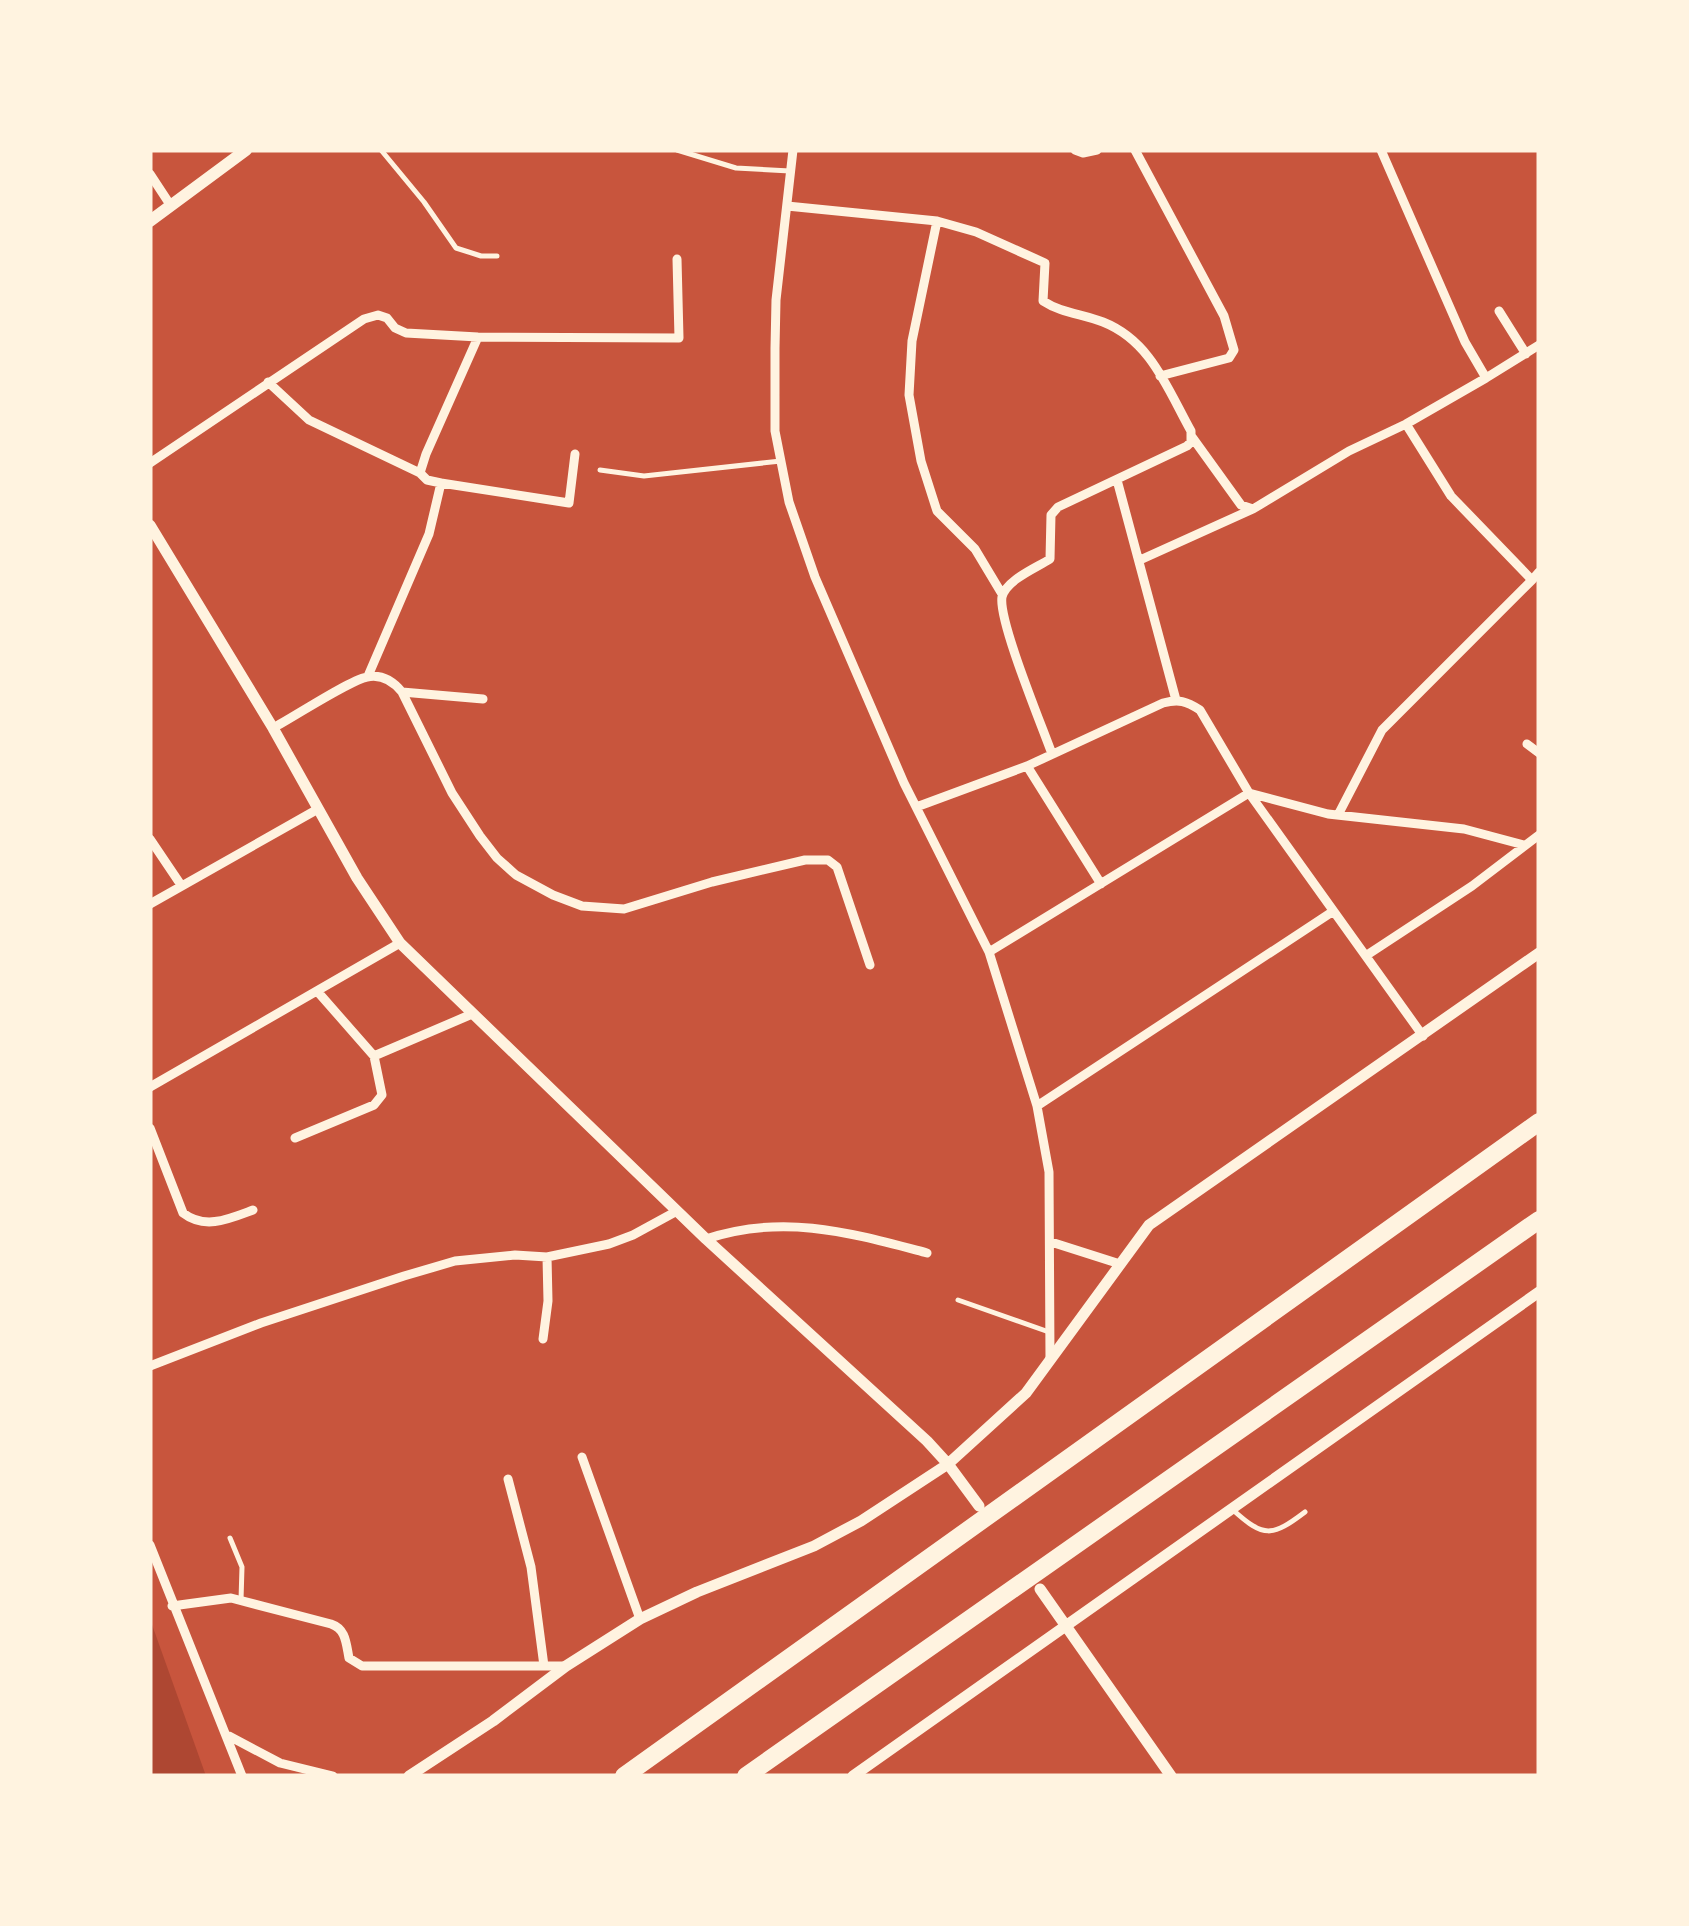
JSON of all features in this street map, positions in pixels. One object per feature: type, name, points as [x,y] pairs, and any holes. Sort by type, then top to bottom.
[{"type":"highway","points":[[624,1776],[1539,1122]]},
{"type":"highway","points":[[746,1776],[1539,1220]]},
{"type":"main road","points":[[150,220],[246,150]]},
{"type":"street","points":[[793,150],[776,300],[776,431],[789,502],[815,577],[904,783],[919,806],[989,952],[1038,1106],[1049,1172],[1050,1359]]},
{"type":"street","points":[[1075,150],[1097,150]]},
{"type":"street","points":[[1135,150],[1224,316],[1234,350],[1230,358],[1160,376]]},
{"type":"street","points":[[1381,150],[1465,342],[1486,378]]},
{"type":"street","points":[[150,174],[171,206]]},
{"type":"street","points":[[787,206],[937,221],[976,232],[1046,263],[1043,302],[1122,331],[1151,356],[1192,437],[1241,505],[1253,509]]},
{"type":"street","points":[[937,221],[912,341],[910,395],[921,461],[937,511],[975,549],[1002,594],[1002,608],[1016,654],[1052,754]]},
{"type":"street","points":[[150,463],[347,328],[378,315],[406,333],[679,338],[677,258]]},
{"type":"street","points":[[1499,311],[1526,354]]},
{"type":"street","points":[[420,473],[478,337]]},
{"type":"street","points":[[1140,560],[1253,509],[1334,459],[1406,424],[1539,346]]},
{"type":"street","points":[[268,382],[308,420],[420,473],[427,480],[569,503],[575,454]]},
{"type":"street","points":[[1338,816],[1382,730],[1535,576],[1451,496],[1406,424]]},
{"type":"street","points":[[1002,594],[1050,559],[1051,515],[1058,507],[1187,446],[1192,437]]},
{"type":"street","points":[[1117,480],[1176,700]]},
{"type":"street","points":[[273,728],[368,676],[428,534],[440,483]]},
{"type":"street","points":[[150,525],[273,728],[357,878],[400,943],[706,1239],[948,1464],[979,1506]]},
{"type":"street","points":[[368,676],[395,683],[402,692],[452,792],[497,858],[516,875],[582,906],[624,910],[712,882],[805,860],[828,860],[837,866],[870,965]]},
{"type":"street","points":[[402,692],[483,699]]},
{"type":"street","points":[[919,806],[1027,766],[1176,700],[1187,702],[1200,710],[1249,793],[1423,1036]]},
{"type":"street","points":[[1528,744],[1539,753]]},
{"type":"street","points":[[1027,766],[1101,884]]},
{"type":"street","points":[[989,952],[1249,793],[1338,816],[1464,829],[1524,845]]},
{"type":"street","points":[[150,904],[318,809]]},
{"type":"street","points":[[1367,955],[1472,886],[1539,834]]},
{"type":"street","points":[[150,839],[181,885]]},
{"type":"street","points":[[1038,1106],[1332,912]]},
{"type":"street","points":[[150,1088],[400,943]]},
{"type":"street","points":[[409,1776],[640,1619],[814,1546],[948,1464],[1026,1393],[1149,1226],[1539,953]]},
{"type":"street","points":[[295,1138],[374,1105],[382,1095],[374,1056],[317,991]]},
{"type":"street","points":[[374,1056],[472,1014]]},
{"type":"street","points":[[150,1128],[183,1213],[208,1222],[252,1210]]},
{"type":"street","points":[[150,1366],[261,1323],[455,1261],[516,1255],[547,1257],[621,1239],[677,1210]]},
{"type":"street","points":[[706,1239],[736,1229],[816,1226],[927,1253]]},
{"type":"street","points":[[1051,1242],[1120,1264]]},
{"type":"street","points":[[543,1339],[548,1301],[547,1257]]},
{"type":"street","points":[[853,1776],[1539,1292]]},
{"type":"street","points":[[582,1457],[640,1619]]},
{"type":"street","points":[[508,1480],[531,1567],[544,1666]]},
{"type":"street","points":[[150,1545],[242,1776]]},
{"type":"street","points":[[1040,1589],[1171,1776]]},
{"type":"street","points":[[172,1606],[240,1600],[339,1626],[350,1658],[362,1666],[566,1666]]},
{"type":"street","points":[[227,1735],[280,1764],[333,1776]]},
{"type":"lane","points":[[381,150],[456,248],[481,256],[497,256]]},
{"type":"lane","points":[[678,150],[736,168],[790,171]]},
{"type":"lane","points":[[600,470],[644,476],[781,462]]},
{"type":"lane","points":[[958,1300],[1049,1332]]},
{"type":"lane","points":[[1232,1510],[1250,1526],[1271,1532],[1281,1530],[1305,1512]]},
{"type":"lane","points":[[230,1538],[242,1567],[240,1600]]},
{"type":"shaded area","points":[[150,1619],[206,1776],[150,1776]]}]
